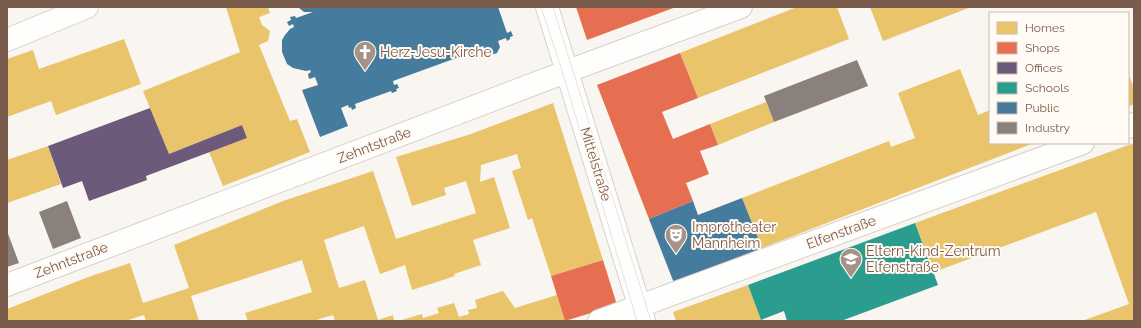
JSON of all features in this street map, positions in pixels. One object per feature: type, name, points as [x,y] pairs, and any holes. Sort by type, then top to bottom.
[{"type":"street","points":[[7,40],[88,7]]},
{"type":"street","name":"Mittelstraße","points":[[547,7],[642,313]]},
{"type":"street","name":"Zehntstraße","points":[[7,285],[568,71],[741,7]]},
{"type":"street","name":"Elfenstraße","points":[[598,321],[642,313],[1080,144]]},
{"type":"building: Homes","points":[[226,7],[268,7],[270,13],[259,17],[262,25],[270,31],[268,41],[259,45],[290,121],[297,119],[310,152],[223,186],[209,152],[247,138],[242,125],[169,154],[143,91],[240,52]]},
{"type":"building: Homes","points":[[797,7],[837,7],[849,39],[698,98],[680,53]]},
{"type":"building: Homes","points":[[870,7],[971,7],[883,41]]},
{"type":"building: Homes","points":[[124,39],[141,84],[56,115],[51,101],[7,117],[7,59],[33,50],[39,69]]},
{"type":"building: Homes","points":[[960,69],[978,115],[989,110],[989,144],[1031,144],[762,248],[742,198],[889,141],[891,147],[915,138],[898,93]]},
{"type":"building: Homes","points":[[1129,76],[1134,88],[1134,104],[1129,106]]},
{"type":"building: Homes","points":[[766,102],[774,122],[718,145],[710,124]]},
{"type":"building: Homes","points":[[553,103],[603,260],[551,276],[532,218],[528,220],[512,171],[521,168],[517,154],[481,165],[480,182],[494,177],[510,228],[473,240],[481,265],[454,274],[455,276],[412,290],[405,265],[380,274],[364,226],[324,240],[339,288],[365,280],[378,320],[393,315],[394,321],[335,321],[333,315],[313,321],[248,321],[245,313],[312,292],[302,260],[191,296],[199,321],[146,321],[144,315],[125,321],[7,321],[7,309],[91,276],[130,263],[143,303],[189,288],[174,245],[283,201],[373,171],[396,239],[476,213],[466,181],[444,188],[446,195],[412,206],[396,157],[471,134]]},
{"type":"building: Homes","points":[[1134,143],[1134,321],[1082,321],[1129,304],[1096,212],[934,272],[915,223]]},
{"type":"building: Homes","points":[[48,146],[61,184],[7,203],[7,160]]},
{"type":"building: Homes","points":[[748,285],[761,320],[676,321],[673,312]]},
{"type":"building: Homes","points":[[503,291],[515,308],[557,295],[565,321],[398,321],[422,314],[423,318],[439,313],[437,308],[454,303],[459,317],[469,314],[468,310],[477,308],[475,300]]},
{"type":"building: Shops","points":[[576,7],[676,7],[587,40]]},
{"type":"building: Shops","points":[[680,53],[698,98],[662,112],[673,139],[710,124],[718,145],[700,151],[709,174],[686,183],[693,201],[649,219],[597,85]]},
{"type":"building: Shops","points":[[603,260],[617,305],[565,321],[551,276]]},
{"type":"building: Offices","points":[[150,108],[169,154],[242,125],[247,138],[146,176],[147,180],[89,201],[82,181],[63,188],[48,146]]},
{"type":"building: Schools","name":"Eltern-Kind-Zentrum Elfenstraße","points":[[915,223],[938,285],[841,321],[787,321],[784,311],[761,320],[748,285]]},
{"type":"building: Public","name":"Herz-Jesu-Kirche","points":[[298,7],[498,7],[507,33],[511,31],[513,36],[507,41],[506,38],[498,41],[500,47],[497,53],[491,55],[486,52],[483,46],[475,49],[476,53],[471,55],[470,53],[393,81],[394,85],[397,84],[399,88],[396,89],[397,91],[392,93],[391,91],[355,104],[356,108],[352,110],[348,105],[341,108],[348,126],[320,137],[302,90],[318,85],[315,77],[309,79],[308,74],[311,72],[310,70],[306,71],[293,68],[287,64],[282,52],[282,40],[290,29],[294,27],[293,24],[289,26],[287,22],[291,20],[290,17],[295,16],[296,18],[313,12],[304,12]]},
{"type":"building: Public","points":[[742,198],[762,248],[674,283],[649,219],[693,201],[698,215]]},
{"type":"building: Industry","points":[[857,60],[868,86],[774,122],[764,96]]},
{"type":"building: Industry","points":[[67,201],[81,238],[53,249],[39,212]]},
{"type":"building: Industry","points":[[7,231],[19,263],[7,267]]},
{"type":"tram line","points":[[541,7],[563,74],[637,321]]},
{"type":"tram line","points":[[553,7],[651,321]]},
{"type":"place","name":"Herz-Jesu-Kirche","points":[[365,72]]},
{"type":"place","name":"Improtheater Mannheim","points":[[676,254]]},
{"type":"place","name":"Eltern-Kind-Zentrum Elfenstraße","points":[[851,278]]}]
